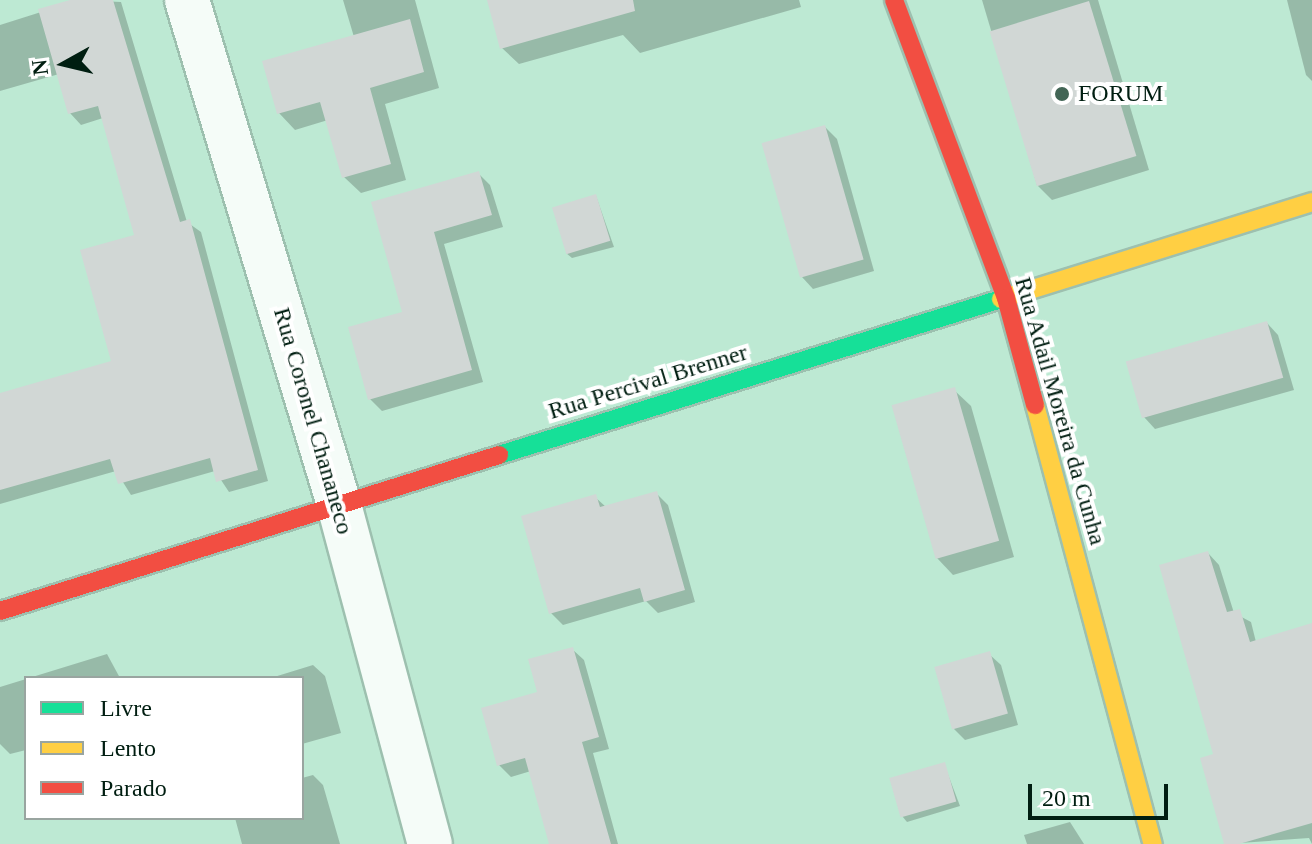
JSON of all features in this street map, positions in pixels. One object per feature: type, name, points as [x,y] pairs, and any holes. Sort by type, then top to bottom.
[{"type":"street","name":"Rua Coronel Chananeco","points":[[187,0],[338,501],[430,844]]},
{"type":"street","name":"Rua Adail Moreira da Cunha","points":[[894,0],[1006,298],[1153,844]]},
{"type":"street","name":"Rua Percival Brenner","points":[[0,611],[338,501],[1312,202]]},
{"type":"building","points":[[70,0],[113,0],[180,222],[190,219],[258,470],[216,482],[210,458],[118,484],[110,459],[0,490],[0,393],[111,361],[80,250],[134,235],[98,106],[68,114],[38,9]]},
{"type":"building","points":[[487,0],[633,0],[635,11],[500,49]]},
{"type":"building","name":"FORUM","points":[[1089,1],[1136,156],[1037,186],[990,31]]},
{"type":"building","points":[[410,19],[424,72],[370,88],[391,164],[342,178],[320,102],[277,114],[262,61]]},
{"type":"building","points":[[825,125],[864,260],[800,278],[762,143]]},
{"type":"building","points":[[479,171],[492,215],[434,232],[472,370],[368,400],[348,327],[402,312],[371,202]]},
{"type":"building","points":[[596,194],[610,241],[566,254],[552,207]]},
{"type":"building","points":[[1267,321],[1283,378],[1142,418],[1126,362]]},
{"type":"building","points":[[955,387],[999,541],[936,559],[892,405]]},
{"type":"building","points":[[657,491],[685,590],[644,602],[640,588],[549,614],[521,516],[596,494],[600,507]]},
{"type":"building","points":[[1208,551],[1227,612],[1240,609],[1250,642],[1312,623],[1312,823],[1239,844],[1224,844],[1200,758],[1213,754],[1159,565]]},
{"type":"building","points":[[573,647],[599,737],[582,742],[611,844],[549,844],[525,758],[497,766],[481,708],[537,692],[528,659]]},
{"type":"building","points":[[990,651],[1008,713],[952,729],[934,667]]},
{"type":"building","points":[[945,762],[956,801],[901,817],[889,778]]},
{"type":"traffic: fast","points":[[499,455],[1001,299]]},
{"type":"traffic: slow","points":[[1001,299],[1312,202]]},
{"type":"traffic: slow","points":[[1035,405],[1153,844]]},
{"type":"traffic: jam","points":[[894,0],[1006,298],[1035,405]]},
{"type":"traffic: jam","points":[[0,611],[499,455]]},
{"type":"place","name":"FORUM","points":[[1062,94]]}]
